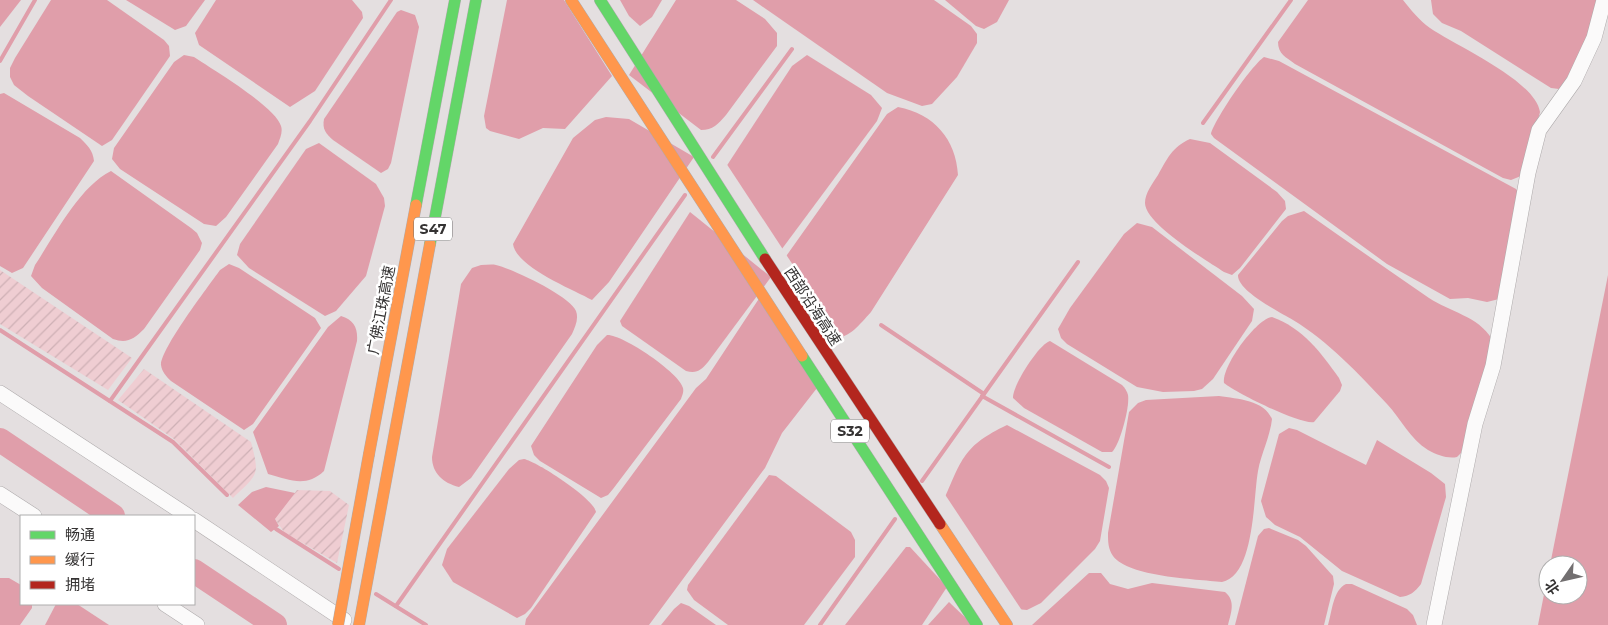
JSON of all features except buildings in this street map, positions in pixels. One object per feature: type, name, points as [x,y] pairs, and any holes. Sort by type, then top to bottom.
[{"type":"highway","name":"广佛江珠高速","points":[[338,625],[455,0]]},
{"type":"highway","name":"S47","points":[[359,625],[476,0]]},
{"type":"highway","name":"S32","points":[[570,0],[977,625]]},
{"type":"highway","name":"西部沿海高速","points":[[600,0],[797,308],[1007,625]]},
{"type":"street","points":[[1434,625],[1475,424],[1493,366],[1528,173],[1539,130],[1574,81],[1594,38],[1604,0]]},
{"type":"street","points":[[0,393],[186,515]]},
{"type":"street","points":[[0,494],[32,515]]},
{"type":"street","points":[[195,521],[351,625]]},
{"type":"street","points":[[167,605],[197,625]]},
{"type":"shaded area","points":[[0,0],[21,0],[0,27]]},
{"type":"shaded area","points":[[51,0],[107,0],[164,40],[169,46],[170,56],[112,140],[102,146],[28,96],[14,85],[10,77],[10,68],[15,58]]},
{"type":"shaded area","points":[[126,0],[205,0],[186,26],[175,30]]},
{"type":"shaded area","points":[[216,0],[352,0],[362,12],[363,18],[315,91],[290,107],[199,45],[195,33]]},
{"type":"shaded area","points":[[507,0],[564,0],[612,76],[565,129],[543,128],[519,139],[490,131],[486,128],[484,116]]},
{"type":"shaded area","points":[[620,0],[662,0],[652,17],[640,26],[629,16]]},
{"type":"shaded area","points":[[676,0],[736,0],[765,19],[777,33],[777,46],[726,115],[718,124],[709,129],[701,130],[629,75]]},
{"type":"shaded area","points":[[753,0],[934,0],[971,26],[977,34],[977,43],[957,77],[932,104],[922,106],[887,93]]},
{"type":"shaded area","points":[[945,0],[1009,0],[997,22],[984,29],[976,26]]},
{"type":"shaded area","points":[[1308,0],[1403,0],[1430,28],[1510,76],[1535,100],[1540,112],[1526,168],[1521,176],[1511,180],[1503,178],[1295,64],[1286,57],[1279,50],[1278,42]]},
{"type":"shaded area","points":[[1431,0],[1604,0],[1581,75],[1559,89],[1551,88],[1461,31],[1442,23],[1433,14]]},
{"type":"shaded area","points":[[401,10],[415,15],[419,27],[391,163],[388,169],[381,173],[328,136],[325,131],[324,119],[397,12]]},
{"type":"shaded area","points":[[184,55],[194,57],[256,99],[277,118],[282,128],[278,144],[226,217],[216,226],[204,224],[120,169],[112,159],[114,148],[174,62]]},
{"type":"shaded area","points":[[807,55],[871,95],[882,108],[877,121],[773,261],[705,199],[792,66]]},
{"type":"shaded area","points":[[1264,57],[1279,61],[1516,189],[1519,193],[1499,299],[1487,302],[1468,298],[1450,299],[1387,264],[1214,138],[1211,134],[1226,105],[1258,62]]},
{"type":"shaded area","points":[[4,93],[80,138],[91,151],[94,161],[23,268],[12,273],[0,266],[0,94]]},
{"type":"shaded area","points":[[898,107],[911,110],[932,122],[941,130],[953,150],[958,175],[871,312],[850,333],[833,339],[777,269],[887,114]]},
{"type":"shaded area","points":[[606,117],[629,119],[694,157],[609,282],[592,300],[534,269],[516,253],[513,244],[573,138],[595,120]]},
{"type":"shaded area","points":[[1190,139],[1210,143],[1277,192],[1285,201],[1286,209],[1240,268],[1232,275],[1204,259],[1165,231],[1148,212],[1145,203],[1150,188],[1171,154]]},
{"type":"shaded area","points":[[319,143],[376,184],[384,198],[385,206],[366,276],[336,311],[325,316],[249,268],[237,255],[240,244],[306,149]]},
{"type":"shaded area","points":[[111,171],[191,228],[197,233],[202,243],[200,250],[144,329],[126,341],[113,339],[42,288],[31,276],[35,265],[68,213],[88,188],[99,178]]},
{"type":"shaded area","points":[[1304,211],[1429,298],[1479,325],[1492,339],[1480,396],[1461,453],[1457,457],[1439,455],[1428,450],[1411,435],[1387,404],[1331,348],[1306,328],[1244,288],[1238,275],[1282,221],[1288,216]]},
{"type":"shaded area","points":[[690,212],[771,277],[708,362],[696,372],[686,371],[622,326],[620,321]]},
{"type":"shaded area","points":[[1137,223],[1152,227],[1242,296],[1254,309],[1252,321],[1213,379],[1202,389],[1163,392],[1137,387],[1067,344],[1061,338],[1058,329],[1070,308],[1124,234]]},
{"type":"shaded area","points":[[229,264],[239,268],[315,318],[321,328],[253,424],[244,430],[171,381],[163,372],[161,365],[169,345],[186,317],[220,270]]},
{"type":"shaded area","points":[[481,265],[494,265],[504,268],[527,277],[553,291],[572,305],[577,314],[577,320],[572,334],[471,478],[459,487],[448,483],[439,476],[434,468],[432,457],[461,284],[472,268]]},
{"type":"shaded area","points":[[0,270],[132,358],[108,390],[0,324]]},
{"type":"shaded area","points":[[1608,275],[1608,625],[1538,625],[1542,605],[1588,605],[1588,555],[1552,555]]},
{"type":"shaded area","points":[[762,294],[824,379],[782,433],[765,468],[649,625],[525,625],[526,619],[696,388],[706,379]]},
{"type":"shaded area","points":[[341,316],[354,325],[357,332],[357,341],[324,471],[304,481],[268,474],[253,432],[328,327]]},
{"type":"shaded area","points":[[1272,317],[1293,328],[1310,342],[1339,378],[1342,385],[1340,391],[1314,422],[1307,422],[1283,414],[1254,401],[1224,383],[1228,366],[1241,345],[1257,326]]},
{"type":"shaded area","points":[[607,335],[614,336],[637,347],[662,364],[679,381],[683,391],[681,399],[613,489],[608,495],[601,498],[540,461],[534,455],[531,446],[597,345]]},
{"type":"shaded area","points":[[1050,341],[1122,385],[1126,391],[1128,401],[1126,416],[1121,434],[1112,452],[1102,452],[1024,408],[1013,398],[1021,375],[1039,349]]},
{"type":"shaded area","points":[[144,369],[251,442],[256,462],[255,474],[248,484],[233,498],[174,439],[118,400]]},
{"type":"shaded area","points":[[1219,396],[1257,404],[1272,419],[1258,471],[1247,551],[1241,566],[1233,576],[1222,582],[1147,573],[1121,563],[1110,551],[1108,533],[1129,412],[1138,403],[1146,400]]},
{"type":"shaded area","points":[[1007,425],[1100,475],[1106,481],[1109,488],[1100,541],[1095,549],[1041,603],[1027,610],[1016,609],[943,502],[960,464],[972,447]]},
{"type":"shaded area","points":[[1289,428],[1297,430],[1366,465],[1377,440],[1431,473],[1445,484],[1446,497],[1421,584],[1409,595],[1400,597],[1342,571],[1300,537],[1275,525],[1266,517],[1261,501],[1279,434]]},
{"type":"shaded area","points":[[524,459],[541,467],[576,490],[593,506],[596,512],[531,608],[517,618],[453,582],[442,565],[447,549],[509,469],[519,460]]},
{"type":"shaded area","points":[[769,475],[776,476],[851,532],[855,540],[855,557],[804,625],[728,625],[694,600],[687,590],[688,585]]},
{"type":"shaded area","points":[[266,487],[295,493],[275,519],[279,526],[271,532],[238,505],[252,492]]},
{"type":"shaded area","points":[[297,490],[330,491],[349,505],[337,563],[284,532],[275,519]]},
{"type":"shaded area","points":[[1269,528],[1298,540],[1306,546],[1333,576],[1334,584],[1324,625],[1235,625],[1258,536],[1264,529]]},
{"type":"shaded area","points":[[906,547],[910,547],[947,587],[922,625],[845,625]]},
{"type":"shaded area","points":[[1089,573],[1101,573],[1110,584],[1128,589],[1152,583],[1225,592],[1232,603],[1228,625],[1032,625]]},
{"type":"shaded area","points":[[0,578],[9,578],[20,584],[20,605],[32,605],[32,608],[20,625],[0,625]]},
{"type":"shaded area","points":[[1346,584],[1352,584],[1407,609],[1413,615],[1417,625],[1328,625],[1338,591]]},
{"type":"shaded area","points":[[949,602],[973,625],[928,625]]},
{"type":"shaded area","points":[[681,603],[689,606],[716,625],[661,625]]},
{"type":"shaded area","points":[[55,605],[79,605],[109,625],[45,625]]},
{"type":"pier","points":[[726,163],[784,251],[775,263],[703,198]]},
{"type":"pier","points":[[785,253],[843,340],[833,341],[775,267]]},
{"type":"pier","points":[[944,493],[1023,612],[1014,610],[940,504]]},
{"type":"waterway","points":[[0,61],[35,0]]},
{"type":"waterway","points":[[110,401],[310,121],[391,0]]},
{"type":"waterway","points":[[1203,123],[1291,0]]},
{"type":"waterway","points":[[713,157],[792,49]]},
{"type":"waterway","points":[[396,606],[685,195]]},
{"type":"waterway","points":[[922,481],[1078,262]]},
{"type":"waterway","points":[[881,325],[984,394]]},
{"type":"waterway","points":[[0,330],[173,442],[227,495]]},
{"type":"waterway","points":[[982,396],[1109,467]]},
{"type":"waterway","points":[[0,440],[112,515]]},
{"type":"waterway","points":[[820,625],[895,519]]},
{"type":"waterway","points":[[276,529],[339,569]]},
{"type":"waterway","points":[[195,572],[275,625]]},
{"type":"waterway","points":[[376,594],[426,625]]},
{"type":"traffic: fast","points":[[416,205],[455,0]]},
{"type":"traffic: fast","points":[[430,244],[476,0]]},
{"type":"traffic: fast","points":[[600,0],[765,259]]},
{"type":"traffic: fast","points":[[802,356],[977,625]]},
{"type":"traffic: slow","points":[[571,0],[802,356]]},
{"type":"traffic: slow","points":[[369,454],[416,205]]},
{"type":"traffic: slow","points":[[359,625],[430,244]]},
{"type":"traffic: slow","points":[[338,625],[369,454]]},
{"type":"traffic: slow","points":[[940,524],[1007,625]]},
{"type":"traffic: jam","points":[[765,259],[940,524]]}]
